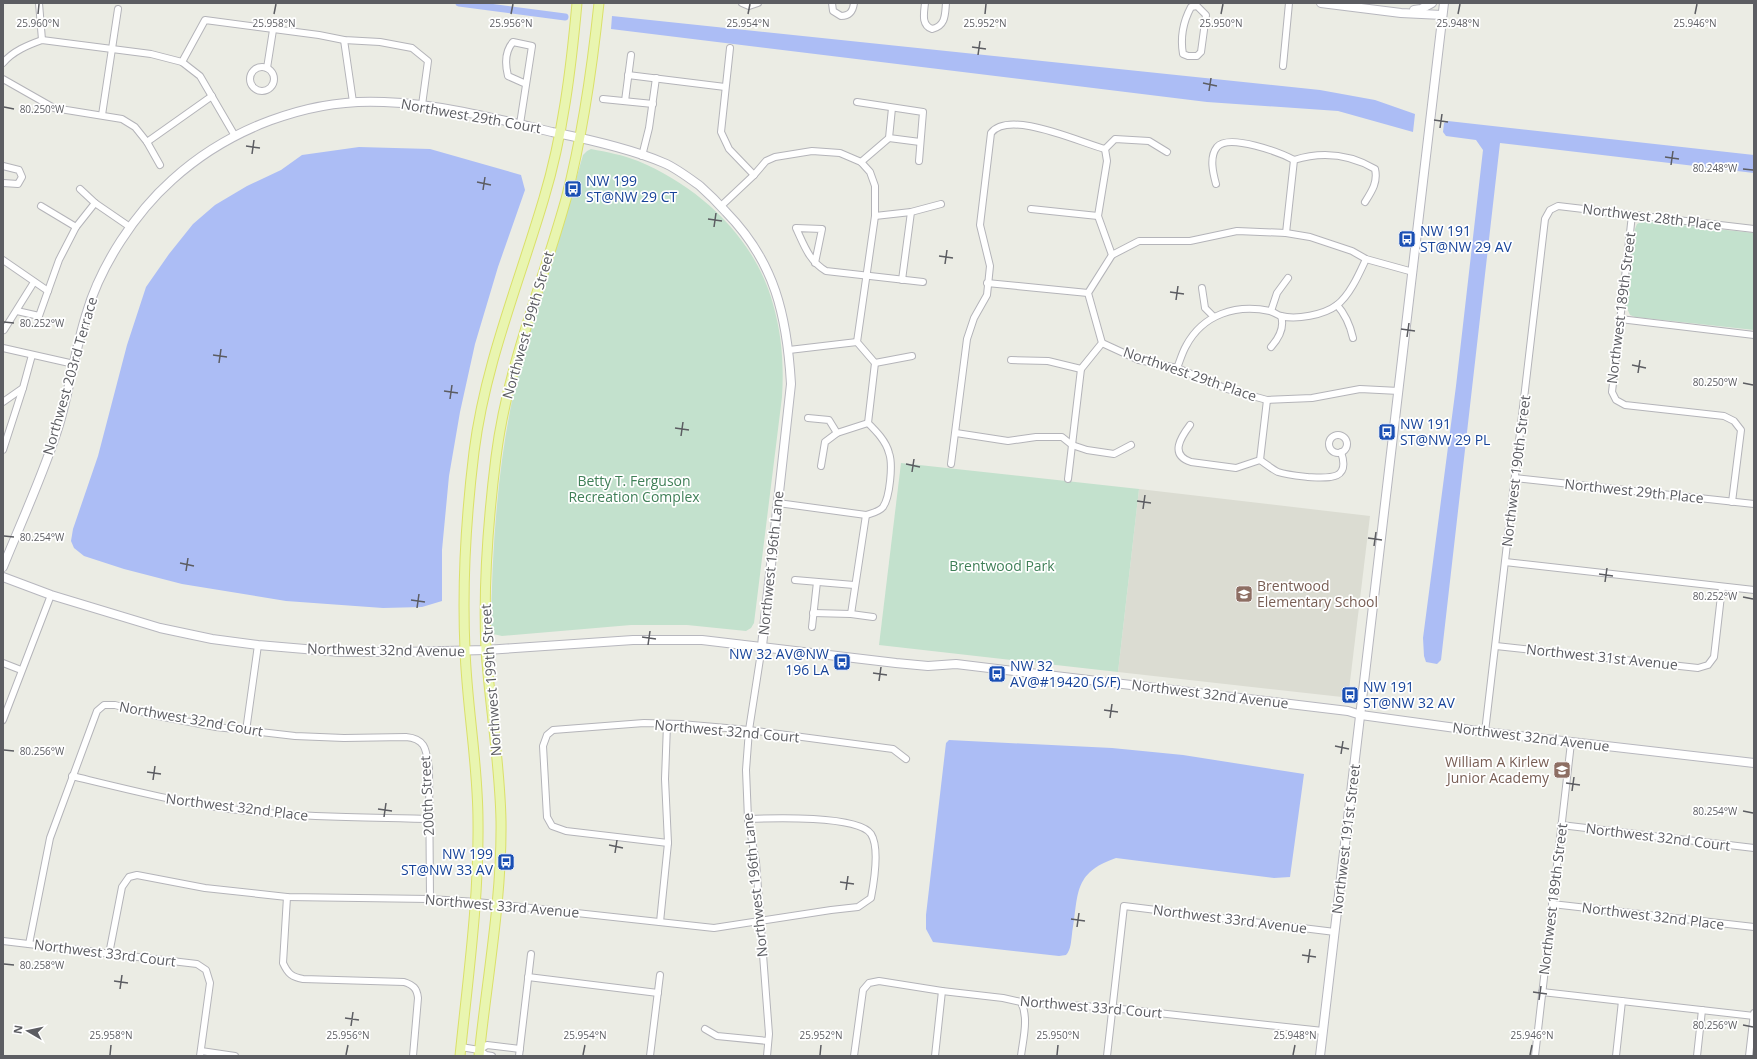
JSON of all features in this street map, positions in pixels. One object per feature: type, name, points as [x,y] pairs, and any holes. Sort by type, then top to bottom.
[{"type":"main road","name":"Northwest 199th Street","points":[[460,1052],[477,902],[478,817],[465,651],[464,544],[474,449],[485,392],[498,338],[545,197],[560,133],[573,51],[577,3]]},
{"type":"main road","name":"Northwest 199th Street","points":[[479,1053],[500,872],[501,819],[496,742],[486,650],[486,547],[497,448],[506,400],[520,345],[565,200],[581,138],[593,58],[598,3]]},
{"type":"street","points":[[39,3],[42,40]]},
{"type":"street","points":[[742,3],[749,6],[758,3]]},
{"type":"street","points":[[832,3],[833,11],[842,16],[849,14],[852,11],[854,3]]},
{"type":"street","points":[[925,3],[924,20],[926,25],[932,29],[939,27],[944,20],[946,3]]},
{"type":"street","points":[[1282,66],[1289,3]]},
{"type":"street","points":[[1320,3],[1442,16]]},
{"type":"street","points":[[1401,12],[1421,9],[1432,3]]},
{"type":"street","name":"Northwest 191st Street","points":[[1320,1056],[1444,3]]},
{"type":"street","points":[[1197,5],[1206,15],[1201,52],[1197,56],[1188,56],[1183,54],[1181,41],[1185,17],[1191,7],[1197,5]]},
{"type":"street","points":[[102,115],[118,10]]},
{"type":"street","points":[[182,62],[204,20],[319,35],[344,40],[380,42],[412,48],[428,61],[422,105]]},
{"type":"street","points":[[267,68],[274,30]]},
{"type":"street","points":[[3,63],[7,58],[25,46],[42,40],[112,48],[150,54],[182,62],[200,76],[235,136]]},
{"type":"street","points":[[344,40],[353,102]]},
{"type":"street","points":[[520,124],[532,46],[513,42],[508,47],[506,66],[508,76],[526,84]]},
{"type":"street","points":[[730,48],[721,132],[729,149],[754,175]]},
{"type":"street","points":[[625,101],[631,55]]},
{"type":"street","points":[[628,75],[725,87]]},
{"type":"street","points":[[642,156],[653,104],[656,78]]},
{"type":"street","points":[[3,79],[54,108],[122,119],[135,127],[147,142],[160,165]]},
{"type":"street","points":[[147,142],[212,96]]},
{"type":"street","points":[[603,99],[653,104]]},
{"type":"street","name":"Northwest 29th Court","points":[[172,180],[198,158],[235,136],[258,125],[293,114],[353,102],[384,102],[422,105],[520,124],[581,138],[642,156],[667,164],[701,187],[721,206]]},
{"type":"street","points":[[857,102],[923,112],[919,161]]},
{"type":"street","points":[[861,162],[890,138],[892,108]]},
{"type":"street","points":[[951,464],[967,339],[974,318],[987,295],[987,283],[990,266],[980,224],[990,133],[1002,125],[1028,126],[1060,133],[1089,145],[1105,149]]},
{"type":"street","points":[[890,138],[920,142]]},
{"type":"street","points":[[1105,149],[1115,139],[1126,139],[1149,141],[1166,152]]},
{"type":"street","points":[[1216,184],[1212,159],[1216,147],[1225,142],[1254,146],[1278,152],[1294,160],[1310,155],[1328,154],[1364,163],[1374,169],[1376,176],[1374,187],[1365,202]]},
{"type":"street","points":[[1105,149],[1107,161],[1098,216],[1112,255]]},
{"type":"street","points":[[721,206],[754,175],[766,161],[775,156],[812,151],[840,153],[861,162],[870,172],[875,186],[875,216],[857,342],[875,363],[868,423]]},
{"type":"street","points":[[1286,233],[1294,160]]},
{"type":"street","points":[[3,166],[19,170],[22,177],[18,184],[3,183]]},
{"type":"street","name":"Northwest 203rd Terrace","points":[[3,567],[60,422],[87,312],[95,291],[130,227],[148,203],[172,180]]},
{"type":"street","points":[[80,189],[95,203],[130,227]]},
{"type":"street","points":[[17,311],[39,316],[59,260],[76,227],[95,203]]},
{"type":"street","points":[[875,216],[911,212],[941,204]]},
{"type":"street","points":[[41,206],[76,227]]},
{"type":"street","name":"Northwest 196th Lane","points":[[721,206],[740,226],[754,244],[763,261],[782,309],[789,350],[791,384],[762,646],[749,730],[746,770],[748,819],[756,862],[768,1056]]},
{"type":"street","name":"Northwest 28th Place","points":[[1550,210],[1558,206],[1754,229]]},
{"type":"street","points":[[1031,209],[1098,216]]},
{"type":"street","name":"Northwest 190th Street","points":[[1485,732],[1545,219],[1550,210]]},
{"type":"street","points":[[902,280],[911,212]]},
{"type":"street","name":"Northwest 189th Street","points":[[1632,215],[1612,392],[1616,400],[1624,406],[1724,416],[1734,420],[1741,430],[1732,502]]},
{"type":"street","points":[[816,263],[822,229],[796,228],[807,254],[816,263],[826,271],[923,282]]},
{"type":"street","points":[[1068,479],[1081,369],[1102,343],[1088,293],[1112,255],[1139,241],[1190,241],[1237,231],[1286,233],[1310,237],[1352,251],[1366,259],[1413,272]]},
{"type":"street","points":[[1177,368],[1186,345],[1198,330],[1213,316],[1237,308],[1271,311],[1281,316],[1314,316],[1337,305],[1354,285],[1366,259]]},
{"type":"street","points":[[3,260],[48,291]]},
{"type":"street","points":[[1271,311],[1277,294],[1288,278]]},
{"type":"street","points":[[4,330],[34,282]]},
{"type":"street","points":[[987,283],[1088,293]]},
{"type":"street","points":[[1202,288],[1205,308],[1213,316]]},
{"type":"street","points":[[1337,305],[1343,312],[1350,326],[1353,338]]},
{"type":"street","points":[[1271,347],[1281,332],[1283,321],[1281,316]]},
{"type":"street","points":[[1620,319],[1754,335]]},
{"type":"street","points":[[789,350],[857,342]]},
{"type":"street","name":"Northwest 29th Place","points":[[1102,343],[1139,360],[1177,368],[1227,389],[1267,400],[1312,398],[1360,389],[1399,391]]},
{"type":"street","points":[[3,348],[74,364]]},
{"type":"street","points":[[3,450],[32,355]]},
{"type":"street","points":[[875,363],[912,356]]},
{"type":"street","points":[[1011,360],[1048,361],[1081,369]]},
{"type":"street","points":[[3,402],[22,388]]},
{"type":"street","points":[[1260,460],[1267,400]]},
{"type":"street","points":[[808,418],[828,420],[837,433]]},
{"type":"street","points":[[821,466],[825,442],[837,433],[868,423]]},
{"type":"street","points":[[778,503],[866,515],[876,512],[882,508],[886,500],[891,464],[889,452],[879,434],[868,423]]},
{"type":"street","points":[[1190,425],[1180,440],[1179,445],[1180,455],[1185,460],[1236,468],[1260,460]]},
{"type":"street","points":[[3,426],[10,429]]},
{"type":"street","points":[[956,433],[1008,441],[1036,437],[1062,437],[1072,445],[1087,450],[1114,454],[1132,445]]},
{"type":"street","points":[[1260,460],[1278,472],[1330,479],[1337,476],[1342,469],[1344,460],[1341,452]]},
{"type":"street","name":"Northwest 29th Place","points":[[1515,478],[1754,504]]},
{"type":"street","points":[[851,614],[854,585],[866,515]]},
{"type":"street","points":[[1505,562],[1754,590]]},
{"type":"street","name":"Northwest 32nd Avenue","points":[[3,577],[51,595],[160,628],[212,639],[258,645],[340,652],[465,651],[634,640],[702,640],[928,666],[956,664],[1332,709],[1361,715],[1571,743],[1754,763]]},
{"type":"street","points":[[795,580],[854,585]]},
{"type":"street","points":[[812,627],[817,582]]},
{"type":"street","name":"Northwest 31st Avenue","points":[[1496,646],[1698,668],[1708,665],[1714,657],[1722,586]]},
{"type":"street","points":[[3,720],[51,595]]},
{"type":"street","points":[[814,613],[851,614],[873,617]]},
{"type":"street","points":[[246,731],[258,645]]},
{"type":"street","points":[[3,663],[21,670]]},
{"type":"street","name":"Northwest 32nd Court","points":[[72,776],[97,711],[104,705],[115,705],[167,718],[246,731],[295,736],[337,738],[406,737],[421,741]]},
{"type":"street","name":"Northwest 32nd Court","points":[[668,842],[566,830],[552,826],[547,817],[543,746],[547,735],[553,730],[644,723],[667,724],[749,730],[893,749],[906,759]]},
{"type":"street","points":[[660,922],[667,866],[668,842],[665,780],[667,724]]},
{"type":"street","name":"200th Street","points":[[421,741],[426,751],[429,770],[430,899]]},
{"type":"street","name":"Northwest 189th Street","points":[[1535,1056],[1571,743]]},
{"type":"street","points":[[29,944],[50,838],[72,776]]},
{"type":"street","name":"Northwest 32nd Place","points":[[72,776],[154,796],[246,811],[314,817],[429,819]]},
{"type":"street","name":"Northwest 33rd Avenue","points":[[109,954],[122,887],[129,877],[137,875],[205,888],[287,897],[430,899],[477,902],[714,928],[858,907],[871,898],[875,859],[874,840],[866,829],[858,825],[804,818],[748,819]]},
{"type":"street","name":"Northwest 32nd Court","points":[[1561,826],[1754,848]]},
{"type":"street","points":[[287,897],[283,963],[287,972],[294,977],[303,979],[404,982],[415,988],[418,991],[418,998],[413,1056]]},
{"type":"street","name":"Northwest 32nd Place","points":[[1552,904],[1754,928]]},
{"type":"street","name":"Northwest 33rd Avenue","points":[[1112,1008],[1124,906],[1335,932]]},
{"type":"street","name":"Northwest 33rd Court","points":[[3,941],[197,964],[206,970],[210,983],[200,1054]]},
{"type":"street","points":[[519,1056],[531,954]]},
{"type":"street","points":[[650,1056],[660,975]]},
{"type":"street","points":[[528,977],[658,993]]},
{"type":"street","name":"Northwest 33rd Court","points":[[854,1056],[863,990],[869,983],[879,981],[942,991],[1003,998],[1021,1002],[1112,1008],[1323,1031]]},
{"type":"street","points":[[935,1056],[942,991]]},
{"type":"street","points":[[1542,992],[1754,1016]]},
{"type":"street","points":[[1616,1056],[1622,1001]]},
{"type":"street","points":[[1021,1002],[1025,1009],[1025,1018],[1021,1056]]},
{"type":"street","points":[[1107,1056],[1112,1008]]},
{"type":"street","points":[[1697,1056],[1702,1010]]},
{"type":"street","points":[[1749,1056],[1754,1013]]},
{"type":"street","points":[[705,1029],[717,1036],[768,1041]]},
{"type":"street","points":[[479,1053],[487,1045],[520,1049]]},
{"type":"street","points":[[460,1052],[479,1053],[492,1056]]},
{"type":"street","points":[[200,1054],[235,1056]]},
{"type":"shaded area","name":"Brentwood Elementary School","points":[[1139,489],[1370,516],[1349,690],[1347,695],[1342,697],[1118,672]]},
{"type":"green space","name":"Betty T. Ferguson Recreation Complex","points":[[591,149],[621,155],[638,161],[683,185],[703,200],[739,237],[753,257],[765,280],[773,304],[782,350],[782,397],[754,623],[751,628],[746,631],[687,625],[631,625],[502,636],[493,634],[491,629],[497,500],[505,436],[511,405],[525,345],[583,155]]},
{"type":"green space","points":[[1643,221],[1754,233],[1754,330],[1635,317],[1630,315],[1626,306],[1635,229],[1637,224]]},
{"type":"green space","name":"Brentwood Park","points":[[901,463],[1139,489],[1118,672],[879,645]]},
{"type":"water","points":[[612,16],[1320,90],[1375,100],[1415,114],[1413,132],[1338,111],[1207,102],[611,29]]},
{"type":"water","points":[[1448,121],[1754,155],[1754,173],[1500,143],[1441,660],[1437,664],[1426,662],[1424,656],[1423,638],[1456,386],[1483,150],[1476,140],[1446,136],[1443,132],[1444,123]]},
{"type":"water","points":[[359,147],[430,149],[521,175],[525,190],[498,267],[475,344],[460,412],[449,476],[442,550],[442,601],[422,607],[383,608],[286,601],[182,584],[124,569],[84,556],[74,548],[71,541],[73,529],[98,456],[127,345],[146,287],[169,254],[193,224],[215,205],[247,186],[281,170],[302,155]]},
{"type":"water","points":[[949,740],[1112,748],[1183,755],[1304,774],[1290,877],[1274,878],[1116,858],[1102,864],[1092,871],[1085,878],[1080,887],[1077,897],[1069,951],[1066,955],[1059,956],[933,942],[926,929],[926,915],[946,743]]},
{"type":"waterway","points":[[459,3],[565,17]]},
{"type":"place","name":"NW 199 ST@NW 29 CT","points":[[573,189]]},
{"type":"place","name":"NW 191 ST@NW 29 AV","points":[[1407,239]]},
{"type":"place","name":"NW 191 ST@NW 29 PL","points":[[1387,432]]},
{"type":"place","name":"Brentwood Elementary School","points":[[1244,594]]},
{"type":"place","name":"NW 32 AV@NW 196 LA","points":[[842,662]]},
{"type":"place","name":"NW 32 AV@#19420 (S/F)","points":[[997,674]]},
{"type":"place","name":"NW 191 ST@NW 32 AV","points":[[1350,695]]},
{"type":"place","name":"William A Kirlew Junior Academy","points":[[1562,770]]},
{"type":"place","name":"NW 199 ST@NW 33 AV","points":[[506,862]]}]
